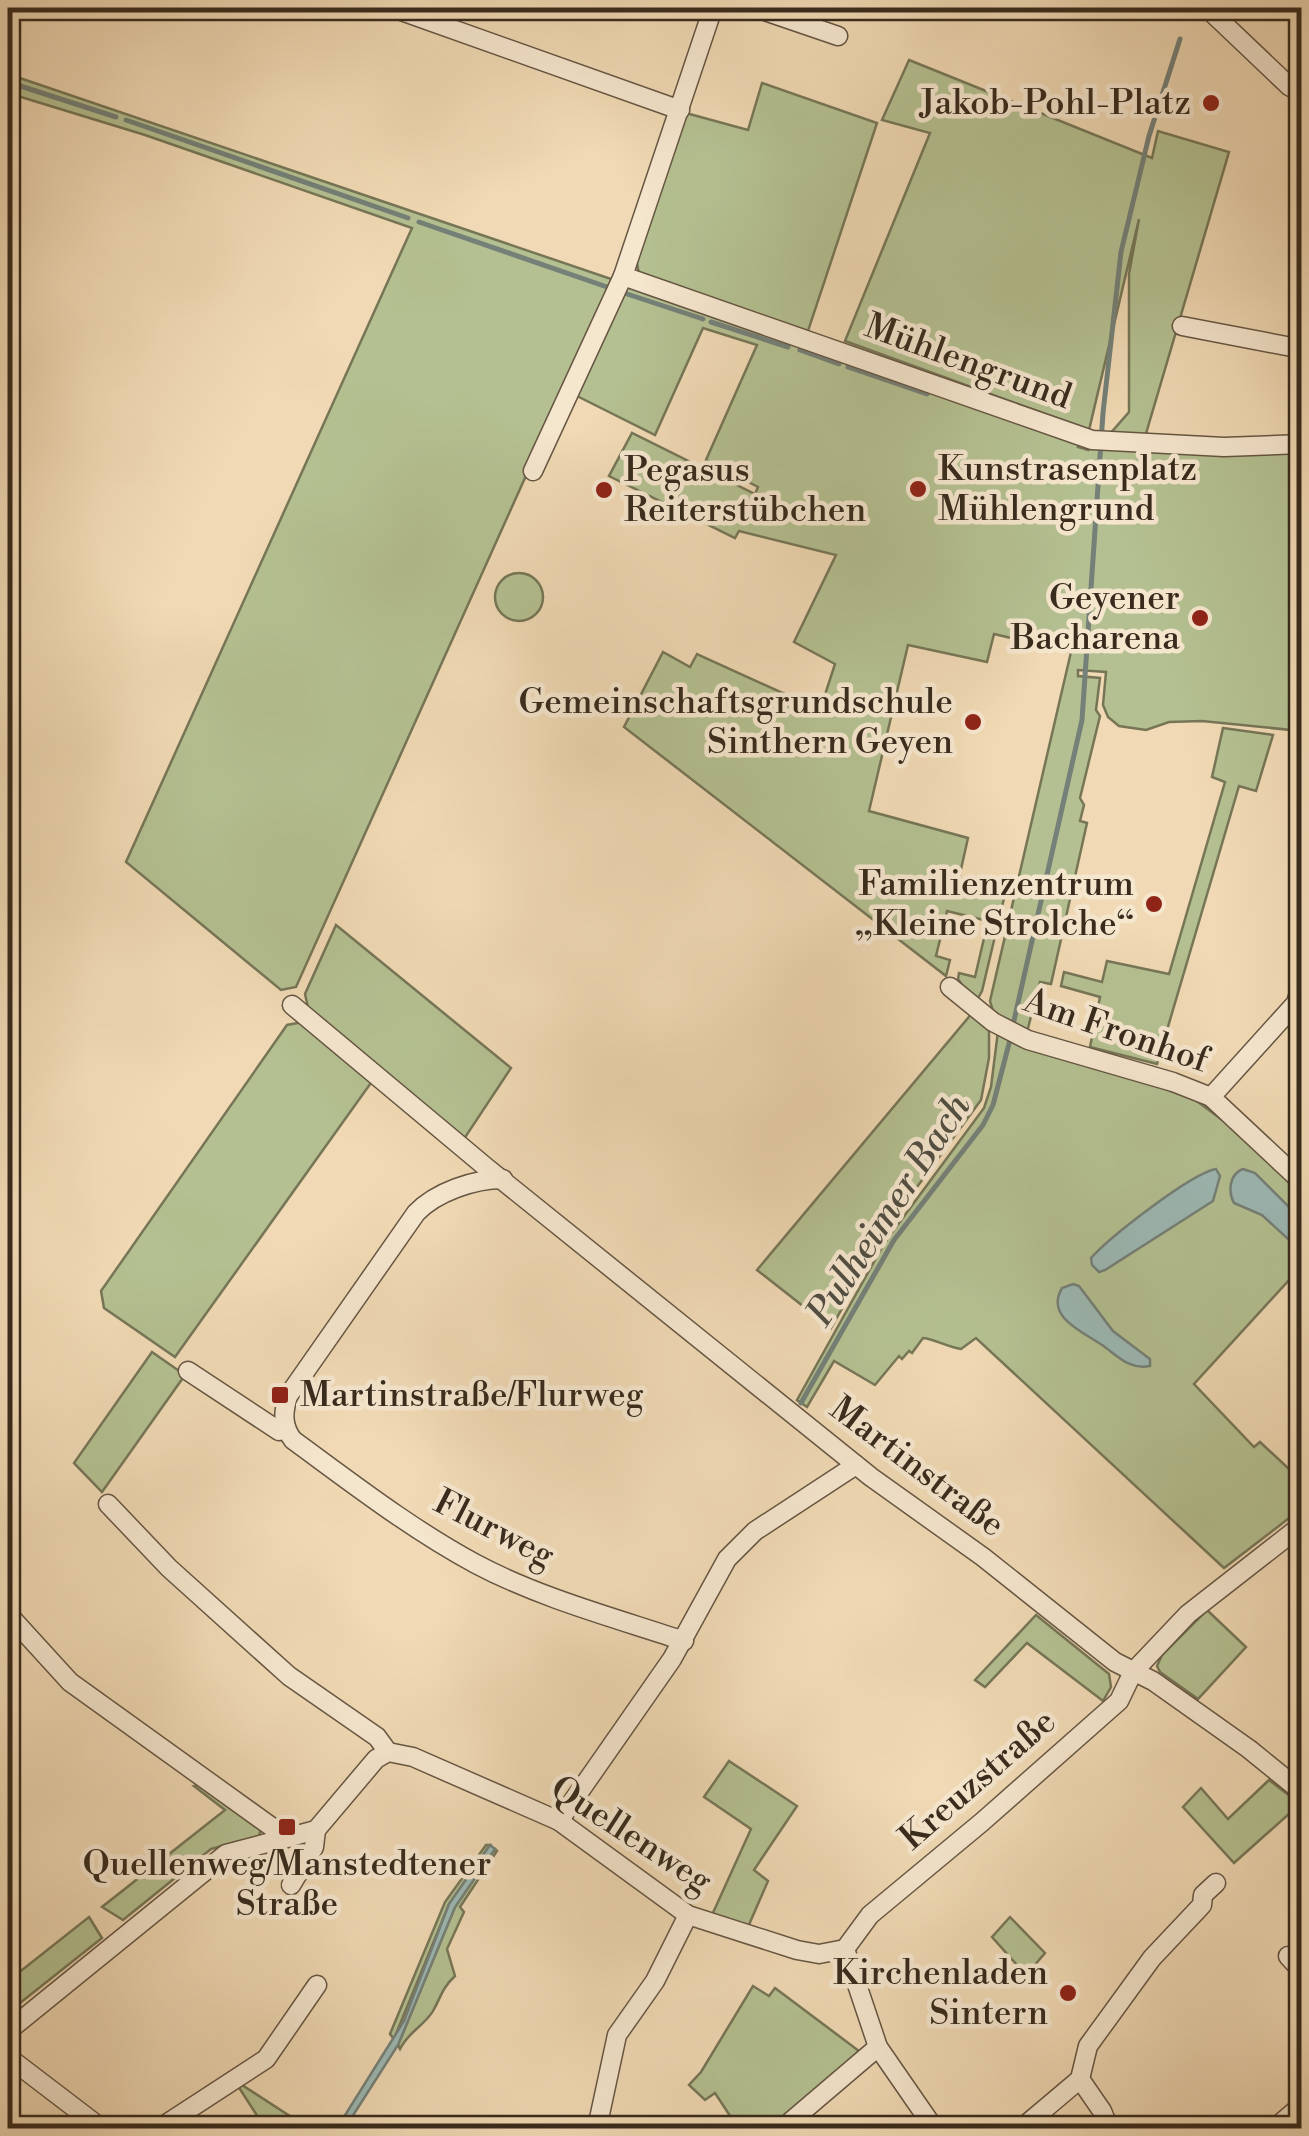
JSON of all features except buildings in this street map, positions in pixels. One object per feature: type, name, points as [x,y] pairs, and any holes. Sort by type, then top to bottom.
[{"type":"street","points":[[393,8],[680,110]]},
{"type":"street","points":[[533,471],[623,276],[713,8]]},
{"type":"street","points":[[756,8],[838,36]]},
{"type":"street","points":[[1207,8],[1289,86],[1302,93]]},
{"type":"street","name":"Mühlengrund","points":[[623,276],[1100,440],[1224,447],[1302,444]]},
{"type":"street","points":[[1182,326],[1302,349]]},
{"type":"street","points":[[1211,1097],[1299,1004],[1302,984]]},
{"type":"street","name":"Am Fronhof","points":[[950,987],[999,1025],[1028,1040],[1173,1082],[1211,1097],[1302,1182]]},
{"type":"street","name":"Martinstraße","points":[[292,1005],[856,1465],[983,1557],[1085,1640],[1152,1681],[1249,1749],[1302,1792]]},
{"type":"street","points":[[289,1434],[284,1415],[288,1396],[416,1213],[434,1198],[491,1179],[495,1173]]},
{"type":"street","name":"Flurweg","points":[[188,1371],[257,1419],[289,1434],[370,1496],[477,1564],[570,1602],[684,1640]]},
{"type":"street","points":[[559,1822],[684,1640],[720,1568],[741,1542],[856,1465]]},
{"type":"street","name":"Quellenweg","points":[[108,1504],[169,1568],[289,1676],[377,1737],[388,1752],[413,1757],[559,1822],[688,1915],[797,1950],[820,1954],[844,1949]]},
{"type":"street","name":"Kreuzstraße","points":[[844,1949],[870,1915],[1119,1701],[1133,1672],[1188,1614],[1302,1525]]},
{"type":"street","points":[[11,1618],[70,1682],[287,1838]]},
{"type":"street","points":[[291,1885],[314,1847],[316,1830],[376,1759],[388,1752]]},
{"type":"street","points":[[8,2030],[226,1854],[316,1830]]},
{"type":"street","points":[[1022,2128],[1080,2079],[1088,2046],[1152,1958],[1202,1905],[1203,1895],[1216,1883]]},
{"type":"street","points":[[597,2128],[617,2035],[655,1981],[688,1915]]},
{"type":"street","points":[[844,1949],[878,2047],[934,2128]]},
{"type":"street","points":[[1288,1956],[1302,1972]]},
{"type":"street","points":[[160,2128],[266,2059],[316,1985]]},
{"type":"street","points":[[783,2128],[878,2047]]},
{"type":"street","points":[[8,2056],[101,2128]]},
{"type":"street","points":[[1080,2079],[1109,2128]]},
{"type":"street","points":[[1275,2128],[1302,2105]]},
{"type":"green space","points":[[909,60],[1152,158],[1158,131],[1229,152],[1145,437],[1109,435],[1129,412],[1129,274],[1139,219],[1089,430],[845,341],[930,133],[882,120]]},
{"type":"green space","points":[[8,74],[614,280],[296,987],[281,990],[126,862],[412,228],[145,135],[8,93]]},
{"type":"green space","points":[[762,83],[877,123],[808,331],[639,274],[636,258],[686,113],[748,130]]},
{"type":"green space","points":[[625,284],[1080,443],[1078,447],[1088,450],[1089,447],[1301,451],[1301,731],[1202,721],[1169,722],[1146,730],[1119,726],[1108,717],[1103,705],[1106,672],[1078,670],[1078,676],[1100,678],[1096,710],[1100,716],[1080,798],[1084,805],[1080,821],[1087,823],[1051,984],[1040,982],[1027,1032],[994,1014],[990,1001],[1071,652],[994,634],[987,662],[908,645],[869,811],[968,838],[959,878],[1006,890],[982,991],[978,998],[971,998],[958,979],[959,973],[975,977],[988,921],[947,911],[936,956],[950,960],[946,976],[624,727],[663,652],[690,667],[697,654],[820,710],[835,664],[794,642],[836,555],[739,531],[735,538],[609,476],[632,433],[755,494],[758,487],[706,460],[757,345],[703,328],[655,435],[575,395]]},
{"type":"green space","points":[[519,573],[536,580],[543,597],[536,614],[519,621],[502,614],[495,597],[502,580]]},
{"type":"green space","points":[[1223,728],[1273,735],[1256,791],[1239,786],[1157,1064],[1090,1047],[1100,997],[1061,986],[1064,972],[1102,982],[1107,961],[1169,974],[1225,782],[1212,777]]},
{"type":"green space","points":[[336,925],[511,1068],[464,1139],[309,1012],[305,994]]},
{"type":"green space","points":[[973,1012],[989,1025],[989,1058],[981,1100],[889,1225],[831,1328],[757,1270]]},
{"type":"green space","points":[[303,1022],[373,1080],[175,1357],[104,1308],[101,1291],[287,1025]]},
{"type":"green space","points":[[998,1031],[1194,1099],[1244,1136],[1301,1193],[1301,1267],[1194,1384],[1254,1447],[1260,1442],[1289,1469],[1301,1457],[1301,1509],[1224,1568],[976,1338],[961,1349],[923,1338],[912,1353],[909,1351],[902,1359],[899,1356],[875,1385],[834,1361],[807,1407],[797,1400],[885,1242],[984,1108],[991,1087]]},
{"type":"green space","points":[[152,1352],[185,1375],[102,1492],[74,1463]]},
{"type":"green space","points":[[1207,1610],[1246,1647],[1198,1699],[1157,1666],[1162,1655]]},
{"type":"green space","points":[[1036,1615],[1109,1674],[1111,1687],[1103,1701],[1027,1643],[985,1687],[975,1680]]},
{"type":"green space","points":[[729,1761],[797,1806],[754,1870],[768,1881],[748,1927],[712,1915],[751,1829],[704,1797]]},
{"type":"green space","points":[[1269,1780],[1300,1804],[1234,1863],[1183,1807],[1201,1788],[1228,1819]]},
{"type":"green space","points":[[198,1785],[261,1830],[259,1836],[211,1849],[123,1920],[102,1907],[225,1810],[194,1786]]},
{"type":"green space","points":[[486,1845],[490,1845],[449,1904],[394,2039],[390,2034],[445,1902]]},
{"type":"green space","points":[[495,1849],[460,1907],[464,1912],[447,1949],[455,1976],[429,2016],[400,2049],[398,2045],[455,1907]]},
{"type":"green space","points":[[89,1917],[102,1938],[15,2007],[8,2003],[8,1981]]},
{"type":"green space","points":[[1010,1917],[1045,1953],[1026,1975],[992,1937]]},
{"type":"green space","points":[[753,1986],[769,1996],[775,1988],[859,2051],[791,2115],[771,2128],[738,2128],[715,2093],[705,2100],[689,2085],[701,2072]]},
{"type":"green space","points":[[238,2086],[304,2128],[265,2128]]},
{"type":"water","points":[[1216,1169],[1220,1176],[1213,1201],[1105,1270],[1099,1272],[1092,1265],[1091,1258],[1132,1222],[1188,1182]]},
{"type":"water","points":[[1243,1169],[1255,1173],[1301,1219],[1301,1251],[1262,1215],[1234,1203],[1231,1184]]},
{"type":"water","points":[[1079,1286],[1113,1331],[1150,1359],[1150,1366],[1124,1361],[1068,1322],[1058,1307],[1058,1298],[1062,1288]]},
{"type":"water","points":[[490,1845],[495,1849],[455,1907],[398,2045],[345,2128],[337,2128],[404,2021],[449,1904]]},
{"type":"waterway","name":"Pulheimer Bach","points":[[1013,1025],[1082,720],[1103,413],[1121,252],[1149,136],[1180,39]]},
{"type":"waterway","points":[[8,82],[116,117]]},
{"type":"waterway","points":[[126,120],[408,218]]},
{"type":"waterway","points":[[419,222],[610,288]]},
{"type":"waterway","points":[[621,292],[703,319]]},
{"type":"waterway","points":[[711,322],[788,347]]},
{"type":"waterway","points":[[800,350],[839,364]]},
{"type":"waterway","points":[[848,367],[927,394]]},
{"type":"waterway","name":"Pulheimer Bach","points":[[801,1403],[894,1240],[983,1125],[993,1105],[1011,1036]]},
{"type":"place","name":"Jakob-Pohl-Platz","points":[[1211,103]]},
{"type":"place","name":"Kunstrasenplatz Mühlengrund","points":[[918,489]]},
{"type":"place","name":"Pegasus Reiterstübchen","points":[[604,490]]},
{"type":"place","name":"Geyener Bacharena","points":[[1200,618]]},
{"type":"place","name":"Gemeinschaftsgrundschule Sinthern Geyen","points":[[973,722]]},
{"type":"place","name":"Familienzentrum „Kleine Strolche“","points":[[1154,904]]},
{"type":"place","name":"Martinstraße/Flurweg","points":[[280,1395]]},
{"type":"place","name":"Quellenweg/Manstedtener Straße","points":[[287,1827]]},
{"type":"place","name":"Kirchenladen Sintern","points":[[1068,1993]]}]
